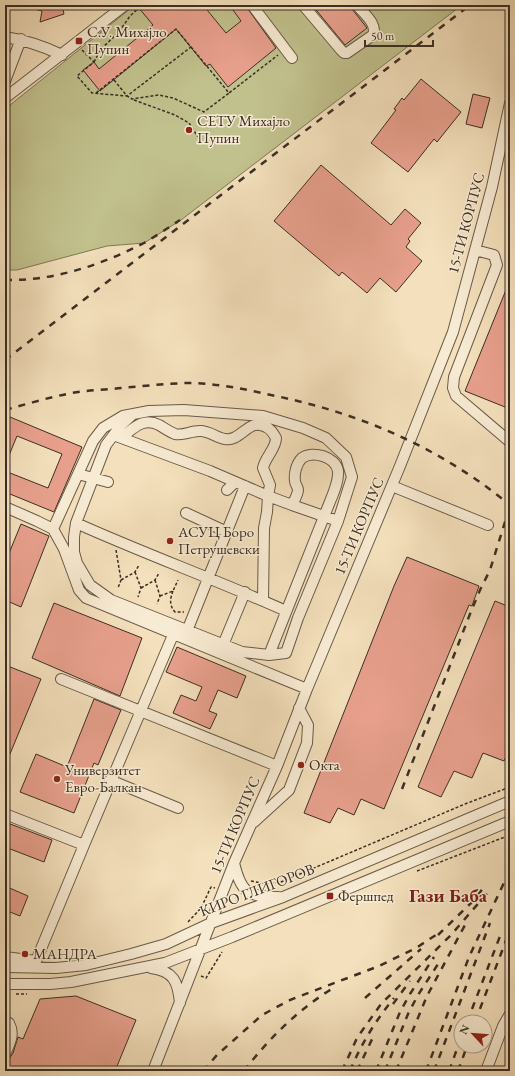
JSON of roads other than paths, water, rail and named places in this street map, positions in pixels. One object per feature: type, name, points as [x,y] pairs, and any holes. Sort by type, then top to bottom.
[{"type":"street","points":[[5,98],[125,5]]},
{"type":"street","points":[[252,5],[292,58]]},
{"type":"street","points":[[303,5],[341,50],[347,54],[373,35],[374,32],[373,24],[357,5]]},
{"type":"street","points":[[5,37],[41,46],[62,55]]},
{"type":"street","points":[[5,81],[21,40]]},
{"type":"street","name":"15-ТИ КОРПУС","points":[[153,1071],[234,863],[277,766],[299,708],[392,486],[453,332],[492,188],[510,103]]},
{"type":"street","points":[[475,250],[494,255],[497,265],[454,377],[454,388],[456,396],[510,442]]},
{"type":"street","points":[[53,530],[93,441],[103,428],[118,418],[150,411],[184,410],[303,428],[326,438],[346,457],[352,477],[338,521],[298,618],[286,652],[269,655],[242,652],[111,600],[90,585],[77,563],[74,552],[76,523],[104,451],[117,436],[121,425],[132,415]]},
{"type":"street","points":[[117,436],[145,422],[155,423],[176,434],[199,430],[226,440],[232,439],[250,426],[263,421]]},
{"type":"street","points":[[263,421],[276,438],[274,447],[267,456],[263,468],[270,485],[264,528],[263,601]]},
{"type":"street","points":[[117,436],[268,496],[338,521]]},
{"type":"street","points":[[269,655],[338,478],[338,469],[331,460],[321,455],[311,455],[302,459],[295,472],[295,482],[298,490],[292,505]]},
{"type":"street","points":[[78,474],[108,482]]},
{"type":"street","points":[[227,490],[235,482]]},
{"type":"street","points":[[187,631],[245,486]]},
{"type":"street","points":[[392,486],[488,525]]},
{"type":"street","points":[[5,507],[37,520],[53,530],[64,549],[74,581],[82,594],[93,601],[307,689]]},
{"type":"street","points":[[186,513],[227,532]]},
{"type":"street","points":[[76,523],[245,592],[286,611]]},
{"type":"street","points":[[223,645],[245,592]]},
{"type":"street","points":[[5,957],[35,965],[110,780],[174,635]]},
{"type":"street","points":[[61,680],[277,766]]},
{"type":"street","points":[[251,824],[289,790],[307,743],[308,726],[299,708]]},
{"type":"street","points":[[110,780],[178,808]]},
{"type":"street","name":"КИРО ГЛИГОРОВ","points":[[5,967],[35,965],[56,968],[86,965],[166,944],[210,923],[283,898],[510,800]]},
{"type":"street","points":[[5,814],[84,845]]},
{"type":"street","points":[[5,984],[50,984],[71,982],[165,963],[232,937],[510,820]]},
{"type":"street","points":[[234,863],[237,876],[243,888],[255,895],[283,898]]},
{"type":"street","points":[[147,967],[162,970],[172,976],[179,992],[180,1003]]},
{"type":"street","points":[[486,1071],[503,1026],[510,1014]]},
{"type":"street","points":[[5,1022],[9,1023],[13,1030],[12,1038],[5,1054]]},
{"type":"railway","points":[[5,360],[470,5]]},
{"type":"railway","points":[[5,280],[23,280],[59,275],[94,265],[144,243],[180,220]]},
{"type":"railway","points":[[5,410],[55,396],[72,393],[166,384],[212,384],[242,389],[304,403],[367,422],[427,449],[483,484],[510,505]]},
{"type":"railway","points":[[402,789],[470,614],[490,570],[510,506]]},
{"type":"railway","points":[[426,1071],[469,957],[510,870]]},
{"type":"railway","points":[[438,935],[471,903],[485,886]]},
{"type":"railway","points":[[342,1071],[357,1038],[381,1004],[451,935],[489,891]]},
{"type":"railway","points":[[434,1071],[490,923]]},
{"type":"railway","points":[[396,1071],[427,996],[465,925]]},
{"type":"railway","points":[[478,1014],[510,930]]},
{"type":"railway","points":[[203,1071],[217,1055],[262,1015],[290,1000],[379,966],[416,948],[442,931]]},
{"type":"railway","points":[[470,1014],[502,931]]},
{"type":"railway","points":[[365,998],[421,949]]},
{"type":"railway","points":[[376,1071],[400,1012],[434,957]]},
{"type":"railway","points":[[385,1071],[408,1014],[418,995],[440,961]]},
{"type":"railway","points":[[393,1004],[410,981]]},
{"type":"railway","points":[[244,1071],[253,1059],[286,1024],[310,1004],[335,987]]},
{"type":"railway","points":[[350,1071],[369,1033],[394,998]]},
{"type":"railway","points":[[357,1071],[374,1035]]},
{"type":"railway","points":[[449,1071],[455,1054]]},
{"type":"railway","points":[[458,1071],[464,1054]]},
{"type":"place","name":"С.У. Михајло Пупин","points":[[79,41]]},
{"type":"place","name":"СЕТУ Михајло Пупин","points":[[189,130]]},
{"type":"place","name":"АСУЦ Боро Петрушевски","points":[[170,541]]},
{"type":"place","name":"Окта","points":[[301,765]]},
{"type":"place","name":"Универзитет Евро-Балкан","points":[[57,779]]},
{"type":"place","name":"Фершпед","points":[[330,896]]},
{"type":"place","name":"МАНДРА","points":[[25,954]]},
{"type":"district","name":"Гази Баба","points":[[448,895]]}]
